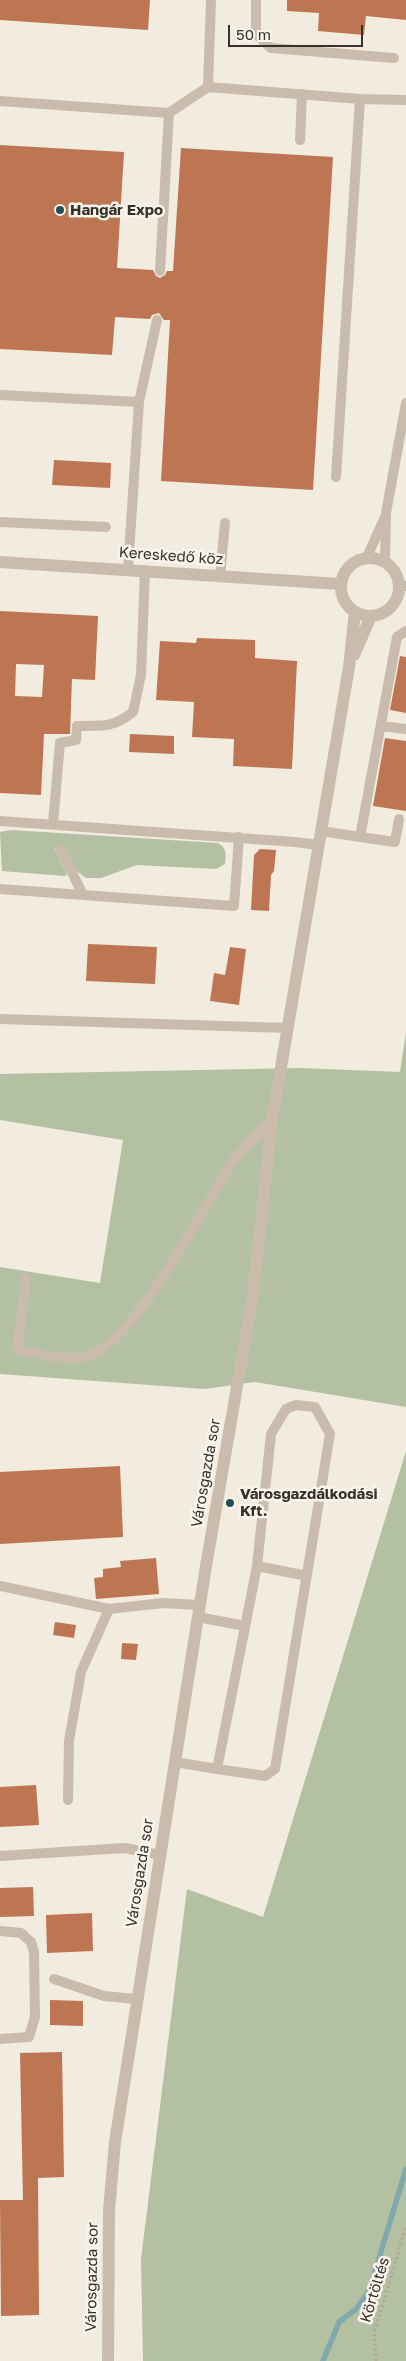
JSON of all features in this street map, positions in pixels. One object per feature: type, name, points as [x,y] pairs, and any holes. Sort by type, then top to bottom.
[{"type":"street","points":[[367,557],[385,561],[392,567],[403,586],[398,597],[392,607],[382,613],[371,616],[355,612],[346,605],[341,595],[340,584],[345,571],[354,561],[367,557]]},
{"type":"street","name":"Kereskedő köz","points":[[0,562],[340,584]]},
{"type":"street","points":[[349,667],[355,612]]},
{"type":"street","points":[[349,667],[371,616]]},
{"type":"street","name":"Városgazda sor","points":[[108,2361],[109,2211],[114,2142],[252,1294],[272,1120],[349,667]]},
{"type":"lane","points":[[208,87],[211,0]]},
{"type":"lane","points":[[256,0],[256,34],[271,48],[394,58]]},
{"type":"lane","points":[[0,102],[169,113],[208,87],[360,99],[406,100]]},
{"type":"lane","points":[[300,140],[302,94]]},
{"type":"lane","points":[[336,477],[360,99]]},
{"type":"lane","points":[[160,271],[169,113]]},
{"type":"lane","points":[[128,569],[139,402],[158,320]]},
{"type":"lane","points":[[0,395],[139,402]]},
{"type":"lane","points":[[385,561],[386,513],[406,403]]},
{"type":"lane","points":[[367,557],[386,513]]},
{"type":"lane","points":[[0,522],[106,526]]},
{"type":"lane","points":[[220,576],[225,523]]},
{"type":"lane","points":[[53,823],[60,743],[76,740],[77,726],[109,726],[122,721],[134,712],[141,674],[145,570]]},
{"type":"lane","points":[[360,837],[397,637],[406,631]]},
{"type":"lane","points":[[381,726],[406,729]]},
{"type":"lane","points":[[321,831],[395,842],[399,819]]},
{"type":"lane","points":[[0,820],[318,845]]},
{"type":"lane","points":[[0,890],[234,906],[239,838]]},
{"type":"lane","points":[[61,850],[83,895]]},
{"type":"lane","points":[[0,1019],[287,1028]]},
{"type":"lane","points":[[26,1278],[18,1349],[72,1358],[92,1355],[107,1345],[143,1307],[234,1160],[272,1120]]},
{"type":"lane","points":[[175,1762],[217,1769],[265,1776],[275,1769],[330,1434],[315,1407],[296,1405],[286,1409],[271,1434],[257,1566],[217,1769]]},
{"type":"lane","points":[[257,1566],[307,1576]]},
{"type":"lane","points":[[0,1586],[109,1609],[163,1603],[199,1611],[245,1626]]},
{"type":"lane","points":[[68,1800],[69,1742],[81,1672],[109,1609]]},
{"type":"lane","points":[[0,1856],[125,1848],[160,1855]]},
{"type":"lane","points":[[0,1931],[21,1933],[31,1942],[35,1968],[35,2017],[28,2037],[0,2039]]},
{"type":"lane","points":[[54,1979],[104,1996],[136,1999]]},
{"type":"path","name":"Körtöltés","points":[[376,2361],[374,2333],[406,2226]]},
{"type":"green space","points":[[11,830],[218,843],[223,847],[226,857],[225,864],[216,869],[137,865],[101,878],[86,878],[75,870],[62,846],[55,849],[67,874],[65,876],[2,871],[0,832]]},
{"type":"green space","points":[[406,1032],[406,1407],[255,1382],[204,1389],[0,1374],[0,1267],[100,1283],[123,1140],[0,1120],[0,1074],[300,1068],[400,1072]]},
{"type":"green space","points":[[406,1451],[406,2361],[143,2361],[141,2259],[187,1889],[263,1917]]},
{"type":"building","points":[[0,0],[150,0],[148,30],[0,20]]},
{"type":"building","points":[[287,0],[406,0],[406,20],[366,16],[364,35],[318,31],[319,13],[287,11]]},
{"type":"building","points":[[0,145],[124,152],[117,268],[153,270],[156,276],[160,278],[167,271],[173,271],[181,148],[333,157],[313,490],[161,481],[170,320],[164,320],[159,313],[152,315],[150,319],[115,317],[112,355],[0,349]]},
{"type":"building","points":[[54,460],[111,463],[110,488],[52,485]]},
{"type":"building","points":[[0,611],[98,616],[95,680],[72,679],[70,734],[44,734],[41,795],[0,793]],"holes":[[[16,664],[44,665],[42,697],[15,696]]]},
{"type":"building","points":[[197,638],[255,640],[255,658],[297,661],[292,769],[233,766],[234,739],[192,737],[194,702],[156,700],[160,641],[196,643]]},
{"type":"building","points":[[400,656],[406,657],[406,713],[390,710]]},
{"type":"building","points":[[130,734],[174,736],[174,754],[129,752]]},
{"type":"building","points":[[385,738],[406,741],[406,811],[373,806]]},
{"type":"building","points":[[260,849],[276,850],[274,871],[271,875],[269,911],[251,910],[254,855]]},
{"type":"building","points":[[88,944],[157,947],[155,984],[86,981]]},
{"type":"building","points":[[230,947],[246,949],[239,1005],[210,1001],[214,973],[225,975]]},
{"type":"building","points":[[120,1466],[123,1537],[0,1544],[0,1472]]},
{"type":"building","points":[[156,1558],[159,1594],[96,1599],[94,1578],[103,1577],[103,1569],[121,1567],[120,1561]]},
{"type":"building","points":[[55,1622],[76,1625],[74,1638],[53,1635]]},
{"type":"building","points":[[122,1643],[138,1644],[136,1660],[121,1659]]},
{"type":"building","points":[[36,1785],[39,1825],[0,1827],[0,1787]]},
{"type":"building","points":[[33,1887],[34,1916],[0,1917],[0,1888]]},
{"type":"building","points":[[92,1913],[93,1951],[47,1953],[46,1915]]},
{"type":"building","points":[[50,2000],[83,2001],[83,2026],[50,2025]]},
{"type":"building","points":[[62,2052],[64,2177],[38,2178],[39,2315],[1,2316],[0,2200],[23,2200],[20,2053]]},
{"type":"waterway","points":[[323,2361],[339,2322],[356,2309],[369,2291],[406,2169]]},
{"type":"place","name":"Hangár Expo","points":[[60,210]]},
{"type":"place","name":"Városgazdálkodási Kft.","points":[[230,1503]]}]
